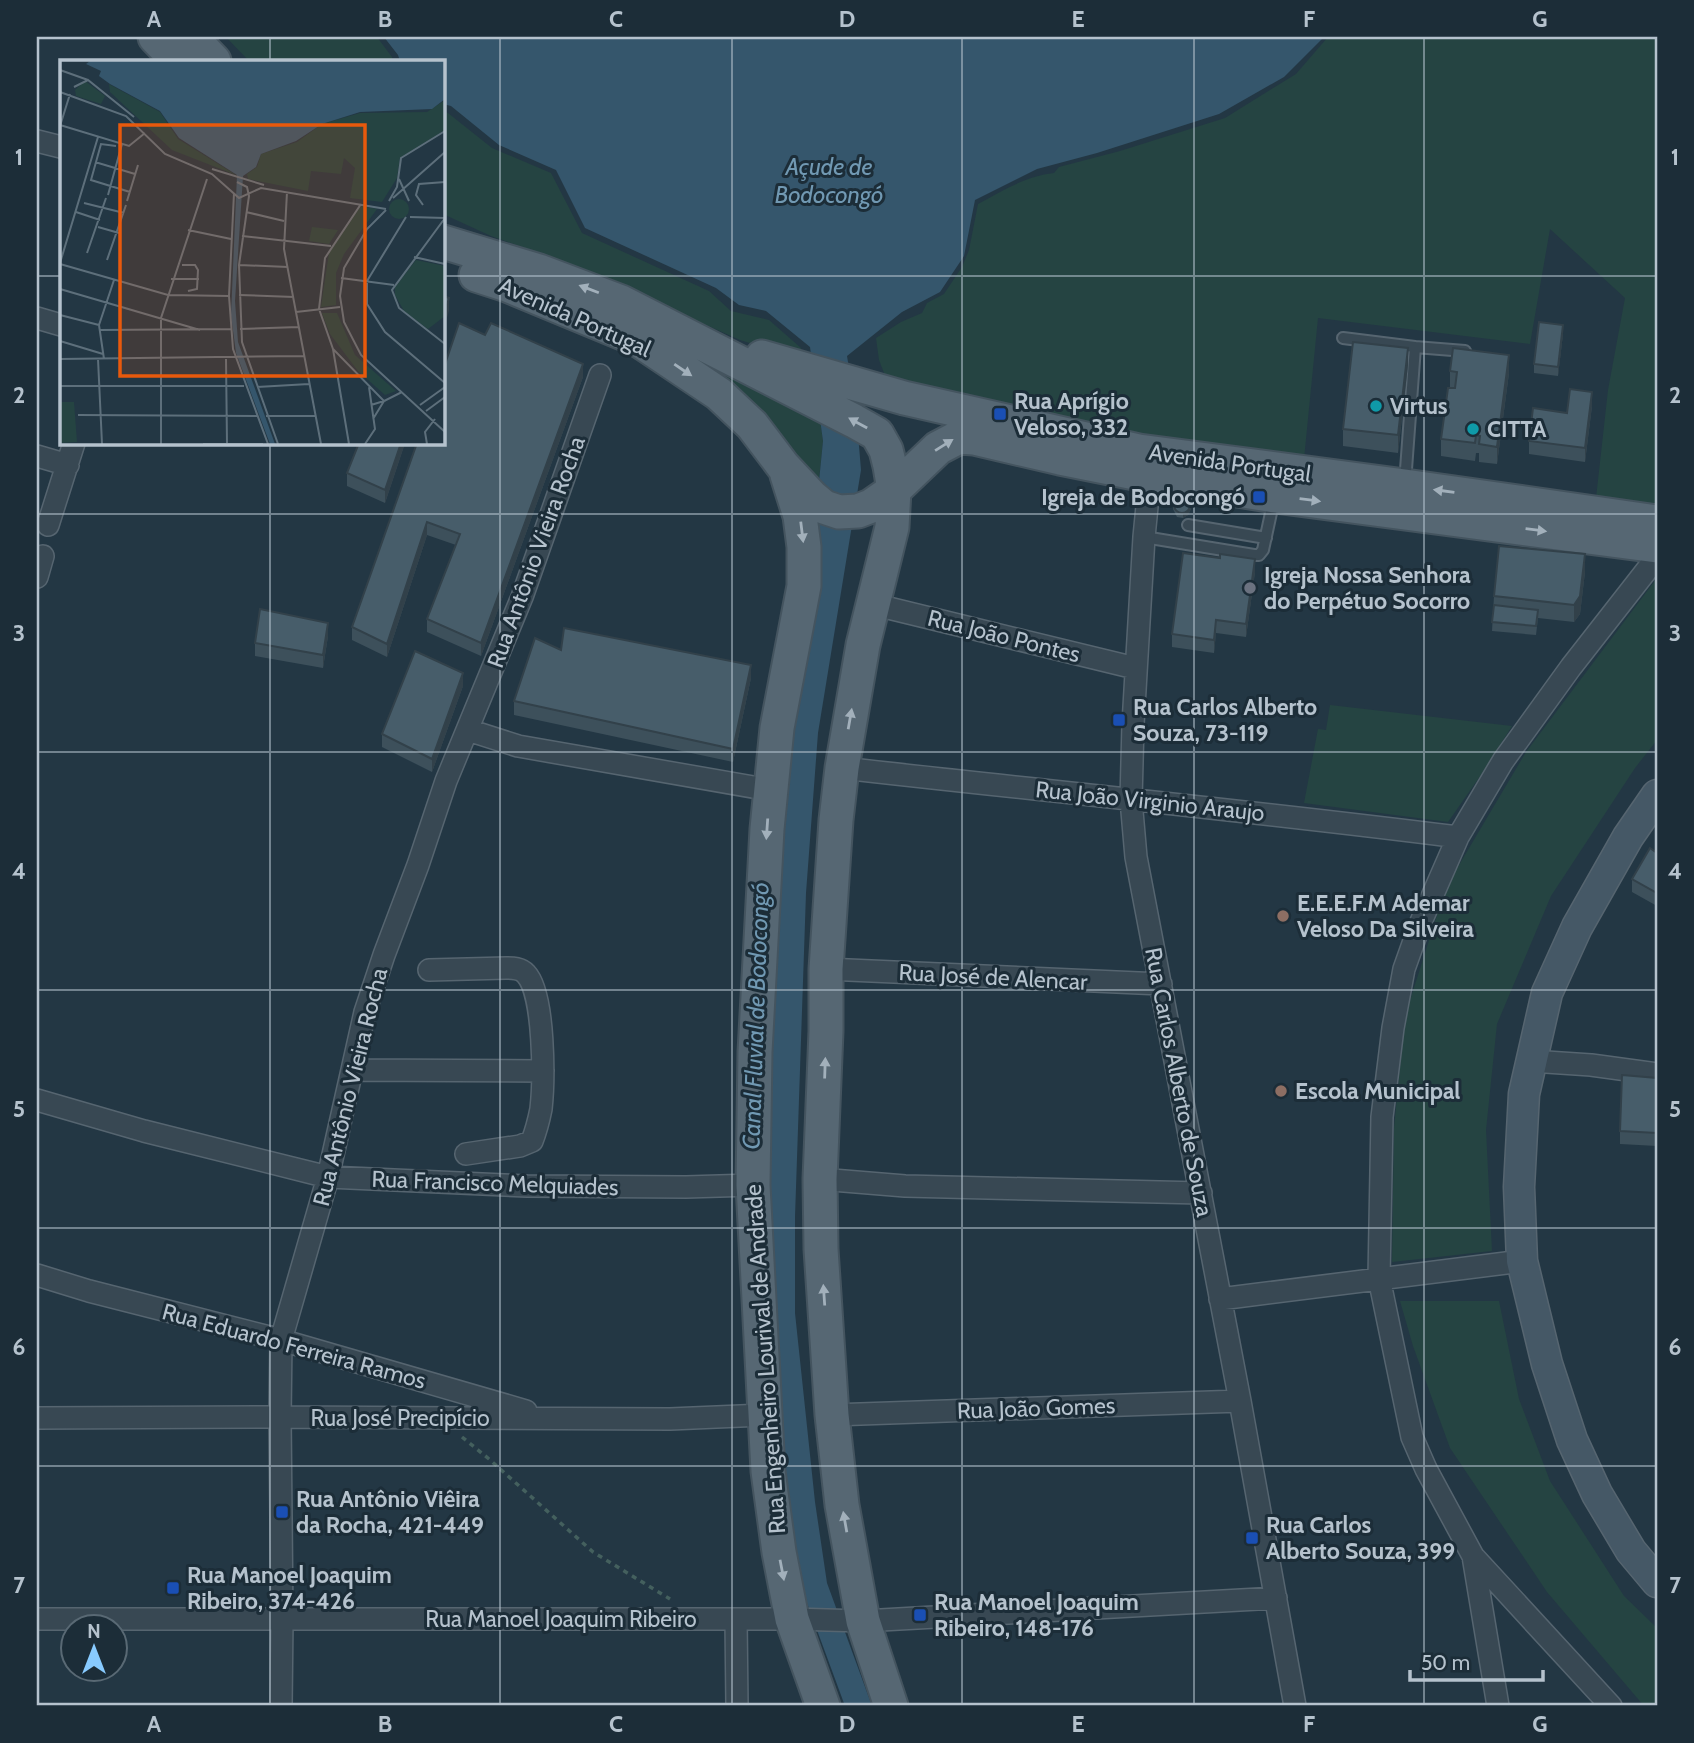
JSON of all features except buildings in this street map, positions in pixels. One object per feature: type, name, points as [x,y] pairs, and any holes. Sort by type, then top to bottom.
[{"type":"main road","points":[[174,51],[210,60]]},
{"type":"main road","name":"Avenida Portugal","points":[[444,242],[539,271],[621,302],[809,385],[854,421],[877,434],[886,450],[885,487]]},
{"type":"main road","name":"Avenida Portugal","points":[[444,264],[508,285],[637,339],[719,394],[752,425],[783,466],[812,497],[824,507],[839,512],[858,510],[885,487],[958,436],[1060,458],[1405,486],[1657,522]]},
{"type":"main road","name":"Avenida Portugal","points":[[809,385],[904,398],[1139,451],[1153,465],[1275,496],[1657,546]]},
{"type":"main road","name":"Rua Engenheiro Lourival de Andrade","points":[[783,466],[800,516],[804,547],[804,586],[777,728],[766,829],[756,1038],[753,1185],[768,1471],[779,1552],[823,1706]]},
{"type":"main road","points":[[885,487],[892,527],[863,645],[836,820],[826,969],[820,1179],[821,1249],[832,1415],[857,1621],[891,1706]]},
{"type":"main road","points":[[1657,795],[1628,837],[1577,927],[1547,993],[1524,1094],[1519,1187],[1522,1261],[1547,1364],[1572,1440],[1597,1494],[1631,1551],[1657,1583]]},
{"type":"street","points":[[37,141],[60,147]]},
{"type":"street","points":[[37,318],[60,325]]},
{"type":"street","name":"Rua Antônio Vieira Rocha","points":[[281,1706],[281,1340],[328,1177],[366,1012],[384,954],[446,781],[522,597],[600,376]]},
{"type":"street","points":[[48,525],[75,444]]},
{"type":"street","points":[[37,456],[68,465]]},
{"type":"street","name":"Rua Carlos Alberto de Souza","points":[[1153,465],[1144,537],[1135,668],[1131,800],[1136,857],[1295,1706]]},
{"type":"street","points":[[37,577],[43,556]]},
{"type":"street","points":[[1611,1706],[1473,1556],[1426,1469],[1412,1437],[1379,1278],[1382,1117],[1404,969],[1420,924],[1458,837],[1503,761],[1571,667],[1657,557]]},
{"type":"street","name":"Rua João Pontes","points":[[872,604],[1135,668]]},
{"type":"street","points":[[468,730],[518,746],[770,790]]},
{"type":"street","name":"Rua João Virginio Araujo","points":[[842,768],[1458,837]]},
{"type":"street","points":[[429,970],[517,969],[526,973],[531,981],[538,1003],[543,1071],[541,1111],[532,1141],[520,1146],[466,1154]]},
{"type":"street","name":"Rua José de Alencar","points":[[826,969],[1161,984]]},
{"type":"street","points":[[1531,1061],[1591,1065],[1657,1074]]},
{"type":"street","points":[[352,1070],[543,1071]]},
{"type":"street","name":"Rua Francisco Melquiades","points":[[37,1100],[144,1131],[328,1177],[577,1187],[753,1185]]},
{"type":"street","points":[[820,1179],[905,1186],[1201,1193]]},
{"type":"street","points":[[1220,1299],[1522,1261]]},
{"type":"street","name":"Rua Eduardo Ferreira Ramos","points":[[37,1275],[281,1340],[551,1418]]},
{"type":"street","name":"Rua João Gomes","points":[[832,1415],[1240,1401]]},
{"type":"street","name":"Rua José Precipício","points":[[37,1418],[670,1419],[764,1415]]},
{"type":"street","points":[[1473,1556],[1498,1706]]},
{"type":"street","points":[[857,1621],[1276,1598]]},
{"type":"street","name":"Rua Manoel Joaquim Ribeiro","points":[[37,1619],[857,1621]]},
{"type":"street","points":[[736,1619],[737,1706]]},
{"type":"lane","points":[[1343,338],[1482,353]]},
{"type":"lane","points":[[1405,486],[1415,347]]},
{"type":"lane","points":[[1144,537],[1259,555],[1263,550],[1275,496]]},
{"type":"lane","points":[[1188,525],[1266,538]]},
{"type":"path","points":[[439,1418],[593,1552],[702,1619]]},
{"type":"green space","points":[[226,37],[377,37],[393,60],[248,60]]},
{"type":"green space","points":[[1328,37],[1657,37],[1657,513],[1595,507],[1608,390],[1625,298],[1550,229],[1530,344],[1318,318],[1304,459],[1177,448],[886,378],[879,360],[876,338],[901,322],[922,313],[927,303],[944,294],[962,267],[969,250],[978,204],[1024,181],[1054,173],[1059,167],[1225,118],[1296,74]]},
{"type":"green space","points":[[444,111],[492,148],[551,173],[582,233],[709,291],[731,311],[769,320],[801,348],[801,359],[740,340],[562,261],[491,236],[444,214]]},
{"type":"green space","points":[[513,267],[819,412],[823,441],[818,490],[773,439]]},
{"type":"green space","points":[[1657,578],[1657,740],[1635,768],[1551,896],[1497,1024],[1486,1130],[1492,1251],[1392,1262],[1394,1128],[1405,1016],[1446,887],[1526,752]]},
{"type":"green space","points":[[1330,705],[1512,726],[1448,822],[1304,803],[1318,729],[1326,730]]},
{"type":"green space","points":[[1400,1301],[1499,1301],[1519,1399],[1550,1481],[1624,1596],[1657,1628],[1657,1706],[1644,1706],[1547,1592],[1450,1448],[1413,1346]]},
{"type":"water","name":"Açude de Bodocongó","points":[[384,37],[1324,37],[1284,77],[1219,114],[1037,169],[975,200],[964,256],[940,292],[902,312],[847,356],[856,410],[861,470],[818,733],[806,893],[795,1217],[795,1313],[815,1502],[827,1583],[872,1706],[845,1706],[800,1584],[765,1315],[772,883],[823,441],[810,347],[766,311],[739,305],[716,288],[585,228],[556,170],[499,145],[451,106],[444,104],[444,60],[400,60]]},
{"type":"place","name":"Virtus","points":[[1376,406]]},
{"type":"place","name":"Rua Aprígio Veloso, 332","points":[[1000,414]]},
{"type":"place","name":"CITTA","points":[[1473,429]]},
{"type":"place","name":"Igreja de Bodocongó","points":[[1259,497]]},
{"type":"place","name":"Igreja Nossa Senhora do Perpétuo Socorro","points":[[1250,588]]},
{"type":"place","name":"Rua Carlos Alberto Souza, 73-119","points":[[1119,720]]},
{"type":"place","name":"E.E.E.F.M Ademar Veloso Da Silveira","points":[[1283,916]]},
{"type":"place","name":"Escola Municipal","points":[[1281,1091]]},
{"type":"place","name":"Rua Antônio Viêira da Rocha, 421-449","points":[[282,1512]]},
{"type":"place","name":"Rua Carlos Alberto Souza, 399","points":[[1252,1538]]},
{"type":"place","name":"Rua Manoel Joaquim Ribeiro, 374-426","points":[[173,1588]]},
{"type":"place","name":"Rua Manoel Joaquim Ribeiro, 148-176","points":[[920,1615]]},
{"type":"water label","name":"Canal Fluvial de Bodocongó","points":[[756,1016]]}]
